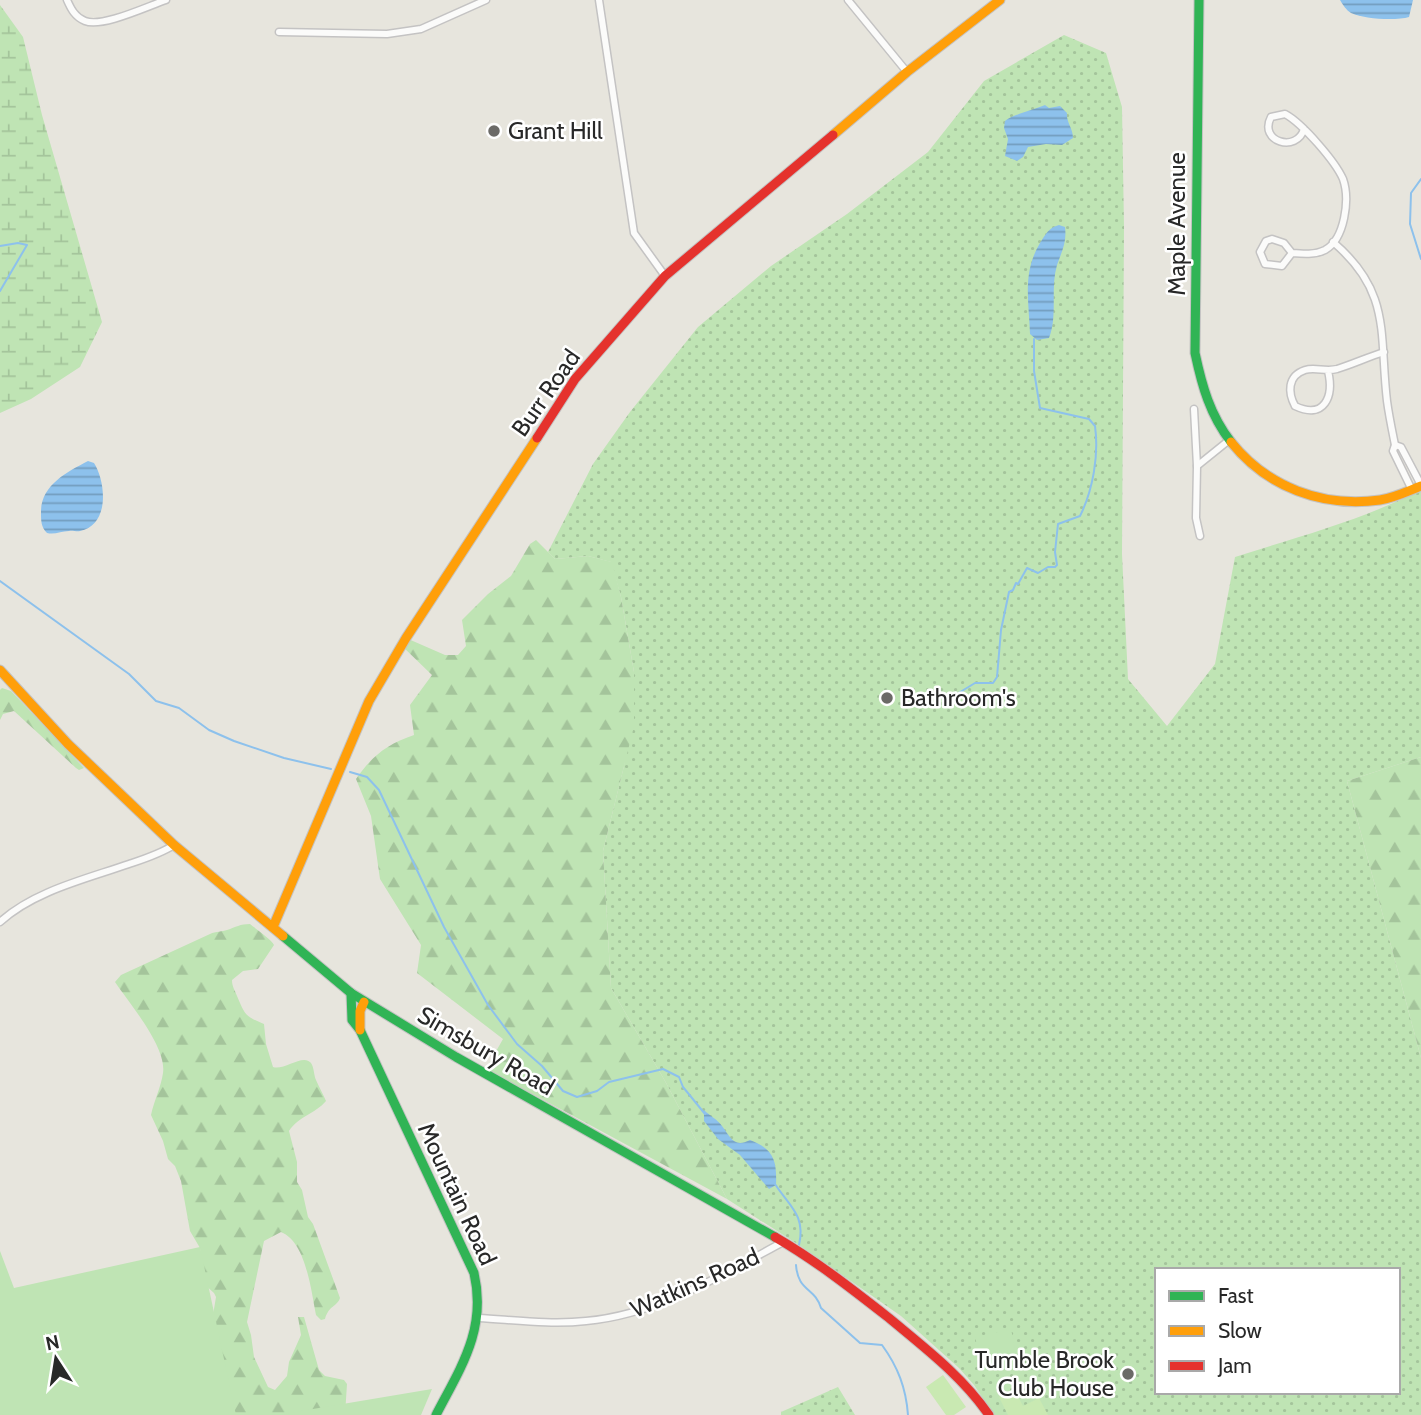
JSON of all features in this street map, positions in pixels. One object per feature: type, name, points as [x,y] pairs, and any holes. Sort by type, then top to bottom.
[{"type":"street","points":[[67,0],[73,13],[92,23],[107,21],[166,0]]},
{"type":"street","points":[[279,32],[387,33],[421,29],[486,0]]},
{"type":"street","points":[[599,0],[634,233],[665,276]]},
{"type":"street","points":[[848,0],[907,72]]},
{"type":"street","name":"Burr Road","points":[[273,927],[369,701],[386,670],[575,379],[665,276],[907,72],[1000,0]]},
{"type":"street","name":"Maple Avenue","points":[[1199,0],[1195,353],[1197,374],[1212,416],[1228,441],[1252,466],[1284,487],[1306,495],[1328,501],[1358,502],[1388,499],[1418,487]]},
{"type":"street","points":[[1292,253],[1318,253],[1328,248],[1345,211],[1345,186],[1331,160],[1298,122],[1285,114],[1271,117],[1268,121],[1271,136],[1283,143],[1295,140],[1302,135],[1304,129]]},
{"type":"street","points":[[1272,239],[1284,243],[1292,253],[1282,266],[1277,267],[1265,264],[1260,252],[1266,241],[1272,239]]},
{"type":"street","points":[[1333,242],[1372,289],[1380,311],[1387,402],[1395,444],[1393,451],[1418,487]]},
{"type":"street","points":[[1328,371],[1331,384],[1327,402],[1321,408],[1312,410],[1296,406],[1289,391],[1291,381],[1297,374],[1305,370],[1328,371],[1384,352]]},
{"type":"street","points":[[1194,408],[1196,518],[1200,536]]},
{"type":"street","points":[[1197,467],[1228,441]]},
{"type":"street","name":"Simsbury Road","points":[[0,670],[68,744],[174,845],[351,993],[456,1057],[783,1242],[836,1276],[939,1358],[964,1383],[989,1415]]},
{"type":"street","points":[[0,922],[20,907],[62,888],[157,854],[174,845]]},
{"type":"street","name":"Mountain Road","points":[[351,993],[352,1020],[360,1030],[474,1273],[480,1293],[479,1318],[468,1350],[436,1415]]},
{"type":"street","points":[[360,1030],[360,1011],[364,1002]]},
{"type":"street","name":"Watkins Road","points":[[479,1318],[570,1322],[613,1318],[694,1288],[783,1242]]},
{"type":"green space","points":[[0,5],[23,37],[42,115],[102,322],[80,367],[31,399],[0,413]]},
{"type":"green space","points":[[1064,35],[1106,53],[1122,107],[1122,554],[1128,679],[1167,726],[1215,664],[1235,557],[1353,519],[1421,490],[1421,757],[1347,781],[1421,1058],[1421,1415],[994,1415],[959,1368],[901,1316],[727,1199],[665,1081],[611,988],[603,851],[624,766],[634,672],[621,597],[611,562],[588,556],[555,559],[548,552],[593,464],[630,412],[698,327],[771,266],[847,214],[928,152],[984,81]]},
{"type":"green space","points":[[536,540],[555,559],[588,556],[612,562],[634,672],[634,726],[603,851],[611,988],[665,1081],[727,1199],[486,1069],[503,1039],[417,973],[421,945],[380,879],[371,816],[356,779],[381,752],[414,735],[410,705],[432,675],[402,646],[406,638],[445,655],[458,655],[466,646],[462,620],[511,576],[530,544]]},
{"type":"green space","points":[[2,688],[11,691],[84,768],[76,768],[14,711],[3,714],[0,720]]},
{"type":"green space","points":[[1421,757],[1421,1058],[1347,781]]},
{"type":"green space","points":[[250,924],[274,945],[258,969],[243,971],[232,980],[233,987],[246,1014],[264,1024],[266,1044],[273,1067],[308,1060],[326,1101],[289,1131],[297,1162],[297,1182],[340,1298],[325,1319],[321,1320],[316,1315],[302,1256],[289,1237],[281,1232],[264,1241],[247,1322],[254,1357],[268,1387],[275,1390],[287,1376],[289,1362],[301,1335],[298,1317],[304,1317],[319,1370],[325,1376],[344,1380],[347,1384],[345,1415],[226,1415],[213,1315],[216,1297],[203,1283],[200,1248],[190,1231],[181,1181],[175,1166],[168,1159],[151,1115],[162,1078],[163,1062],[146,1026],[115,982],[121,975],[214,932]]},
{"type":"green space","points":[[200,1247],[236,1415],[0,1415],[0,1251],[14,1288]]},
{"type":"green space","points":[[1011,1329],[1019,1366],[984,1375],[975,1337]]},
{"type":"green space","points":[[943,1375],[966,1407],[954,1415],[946,1415],[926,1387]]},
{"type":"green space","points":[[838,1387],[855,1415],[781,1415],[781,1412]]},
{"type":"green space","points":[[432,1389],[421,1415],[277,1415]]},
{"type":"green space","points":[[1014,1389],[1023,1406],[1039,1398],[1048,1415],[1008,1415],[999,1397]]},
{"type":"water","points":[[1340,0],[1413,0],[1409,17],[1388,19],[1351,13]]},
{"type":"water","points":[[1045,105],[1049,108],[1060,106],[1067,113],[1073,138],[1062,145],[1028,147],[1023,157],[1017,161],[1005,156],[1008,139],[1004,128],[1005,121]]},
{"type":"water","points":[[1059,225],[1065,227],[1065,237],[1055,274],[1052,329],[1049,338],[1037,340],[1030,334],[1028,287],[1031,265],[1046,234]]},
{"type":"water","points":[[88,461],[94,463],[98,471],[103,491],[101,512],[97,521],[80,531],[47,533],[41,518],[45,494],[57,480]]},
{"type":"water","points":[[704,1110],[736,1142],[750,1140],[769,1152],[775,1163],[776,1185],[769,1189],[740,1155],[718,1139],[704,1121]]},
{"type":"waterway","points":[[1421,179],[1411,193],[1410,224],[1421,259]]},
{"type":"waterway","points":[[0,246],[18,243],[27,245],[0,291]]},
{"type":"waterway","points":[[952,697],[975,683],[993,683],[997,677],[1001,630],[1009,592],[1018,584],[1027,568],[1038,573],[1057,565],[1055,552],[1058,524],[1080,516],[1092,484],[1096,449],[1095,426],[1089,419],[1040,408],[1034,371],[1034,339]]},
{"type":"waterway","points":[[0,581],[129,674],[156,701],[179,708],[209,730],[234,741],[284,758],[331,769]]},
{"type":"waterway","points":[[350,772],[367,777],[379,790],[444,927],[488,1005],[517,1044],[542,1066],[563,1091],[577,1097],[597,1091],[609,1082],[663,1069],[679,1077],[683,1087],[705,1114]]},
{"type":"waterway","points":[[775,1184],[798,1218],[801,1235],[799,1245]]},
{"type":"waterway","points":[[796,1265],[800,1280],[815,1296],[821,1308],[860,1343],[882,1345],[900,1378],[908,1415]]},
{"type":"traffic: fast","points":[[1199,0],[1195,353],[1208,400],[1231,442]]},
{"type":"traffic: fast","points":[[283,936],[351,993],[456,1057],[775,1237]]},
{"type":"traffic: fast","points":[[351,993],[352,1020],[360,1030],[474,1273],[477,1293],[474,1330],[462,1364],[436,1415]]},
{"type":"traffic: slow","points":[[833,135],[907,72],[1000,0]]},
{"type":"traffic: slow","points":[[273,927],[369,701],[406,638],[537,438]]},
{"type":"traffic: slow","points":[[1231,442],[1261,471],[1297,491],[1317,497],[1337,501],[1380,500],[1421,486]]},
{"type":"traffic: slow","points":[[0,670],[68,744],[174,845],[283,936]]},
{"type":"traffic: slow","points":[[360,1030],[360,1011],[364,1002]]},
{"type":"traffic: jam","points":[[537,438],[575,379],[665,276],[833,135]]},
{"type":"traffic: jam","points":[[775,1237],[833,1275],[916,1340],[955,1375],[989,1415]]},
{"type":"place","name":"Grant Hill","points":[[494,131]]},
{"type":"place","name":"Bathroom's","points":[[887,698]]},
{"type":"place","name":"Tumble Brook Club House","points":[[1128,1374]]}]
